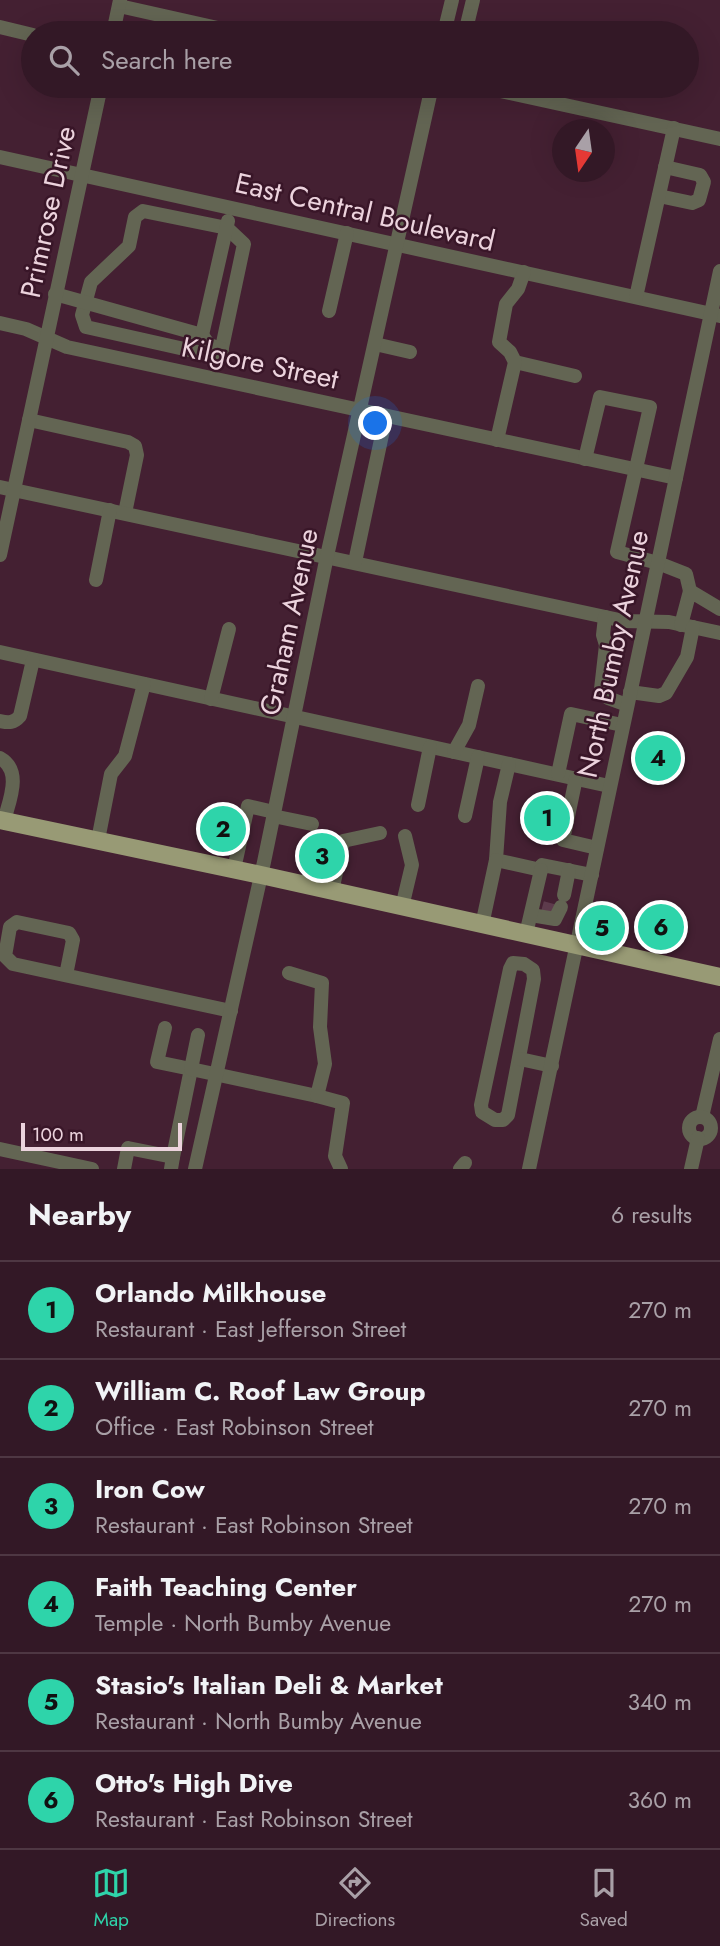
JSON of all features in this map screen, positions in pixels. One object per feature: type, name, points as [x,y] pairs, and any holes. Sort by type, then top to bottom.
[{"type":"main road","points":[[2,820],[720,977]]},
{"type":"street","points":[[447,21],[452,0]]},
{"type":"street","points":[[468,21],[473,0]]},
{"type":"street","points":[[115,21],[119,3],[192,21]]},
{"type":"street","points":[[0,27],[21,32]]},
{"type":"street","name":"Primrose Drive","points":[[0,555],[7,488],[29,420],[98,98]]},
{"type":"street","name":"Graham Avenue","points":[[195,1169],[429,98]]},
{"type":"street","points":[[534,98],[720,139]]},
{"type":"street","points":[[636,297],[674,128]]},
{"type":"street","name":"East Central Boulevard","points":[[0,157],[715,314]]},
{"type":"street","points":[[659,196],[692,203],[699,200],[704,182],[700,174],[665,167]]},
{"type":"street","points":[[202,335],[232,207]]},
{"type":"street","points":[[143,211],[227,228],[244,244],[221,353],[86,327],[82,315],[91,282],[129,246],[135,217],[143,211]]},
{"type":"street","points":[[329,311],[347,233]]},
{"type":"street","name":"North Bumby Avenue","points":[[529,1169],[578,946],[622,725],[715,314],[720,271]]},
{"type":"street","points":[[497,440],[515,362],[510,352],[499,342],[506,304],[518,289],[524,272]]},
{"type":"street","points":[[55,294],[202,335],[209,345],[221,353]]},
{"type":"street","name":"Kilgore Street","points":[[0,323],[26,329],[67,347],[676,478]]},
{"type":"street","points":[[375,344],[410,352]]},
{"type":"street","points":[[515,362],[575,376]]},
{"type":"street","points":[[585,458],[600,397],[650,407],[617,552],[686,574],[690,591],[687,657],[666,693],[659,696],[608,698],[601,689],[606,645],[603,635],[605,617]]},
{"type":"street","points":[[355,562],[386,416]]},
{"type":"street","points":[[29,420],[128,442],[135,446],[138,455],[125,513]]},
{"type":"street","points":[[7,488],[624,621],[687,626],[720,633],[720,627]]},
{"type":"street","points":[[96,580],[110,510]]},
{"type":"street","points":[[690,591],[720,609]]},
{"type":"street","points":[[211,699],[229,629]]},
{"type":"street","points":[[0,652],[609,786]]},
{"type":"street","points":[[0,721],[9,723],[20,716],[33,660]]},
{"type":"street","points":[[97,840],[111,775],[125,755],[144,684]]},
{"type":"street","points":[[454,752],[469,725],[478,687]]},
{"type":"street","points":[[558,775],[571,714],[622,725]]},
{"type":"street","points":[[418,805],[430,747]]},
{"type":"street","points":[[465,816],[478,757]]},
{"type":"street","points":[[0,758],[9,764],[13,779],[2,820]]},
{"type":"street","points":[[482,925],[496,860],[500,802],[509,764]]},
{"type":"street","points":[[576,778],[563,841],[597,848]]},
{"type":"street","points":[[234,869],[248,806],[312,824]]},
{"type":"street","points":[[332,891],[344,841],[380,833]]},
{"type":"street","points":[[402,907],[412,865],[405,835]]},
{"type":"street","points":[[496,860],[541,870]]},
{"type":"street","points":[[551,905],[541,870],[542,864],[592,875]]},
{"type":"street","points":[[526,934],[551,905],[569,870]]},
{"type":"street","points":[[551,905],[588,892]]},
{"type":"street","points":[[66,975],[73,940],[69,933],[17,922],[9,927],[5,956],[13,964],[231,1011]]},
{"type":"street","points":[[519,963],[533,970],[534,979],[520,1059],[508,1115],[495,1120],[487,1117],[482,1112],[483,1092],[510,970],[513,964],[519,963]]},
{"type":"street","points":[[289,973],[322,983],[320,1027],[325,1064],[317,1096]]},
{"type":"street","points":[[165,1028],[158,1062],[342,1103],[335,1156],[341,1169]]},
{"type":"street","points":[[124,1169],[128,1148],[172,1163],[198,1035]]},
{"type":"street","points":[[691,1169],[698,1138],[704,1138],[711,1126],[720,1039]]},
{"type":"street","points":[[520,1059],[552,1066]]},
{"type":"street","points":[[0,1149],[69,1167],[92,1169]]},
{"type":"tunnel","points":[[542,908],[553,911]]},
{"type":"place","name":"Faith Teaching Center","points":[[658,758]]},
{"type":"place","name":"Orlando Milkhouse","points":[[547,818]]},
{"type":"place","name":"William C. Roof Law Group","points":[[223,829]]},
{"type":"place","name":"Iron Cow","points":[[322,856]]},
{"type":"place","name":"Otto's High Dive","points":[[661,927]]},
{"type":"place","name":"Stasio's Italian Deli & Market","points":[[602,928]]}]
